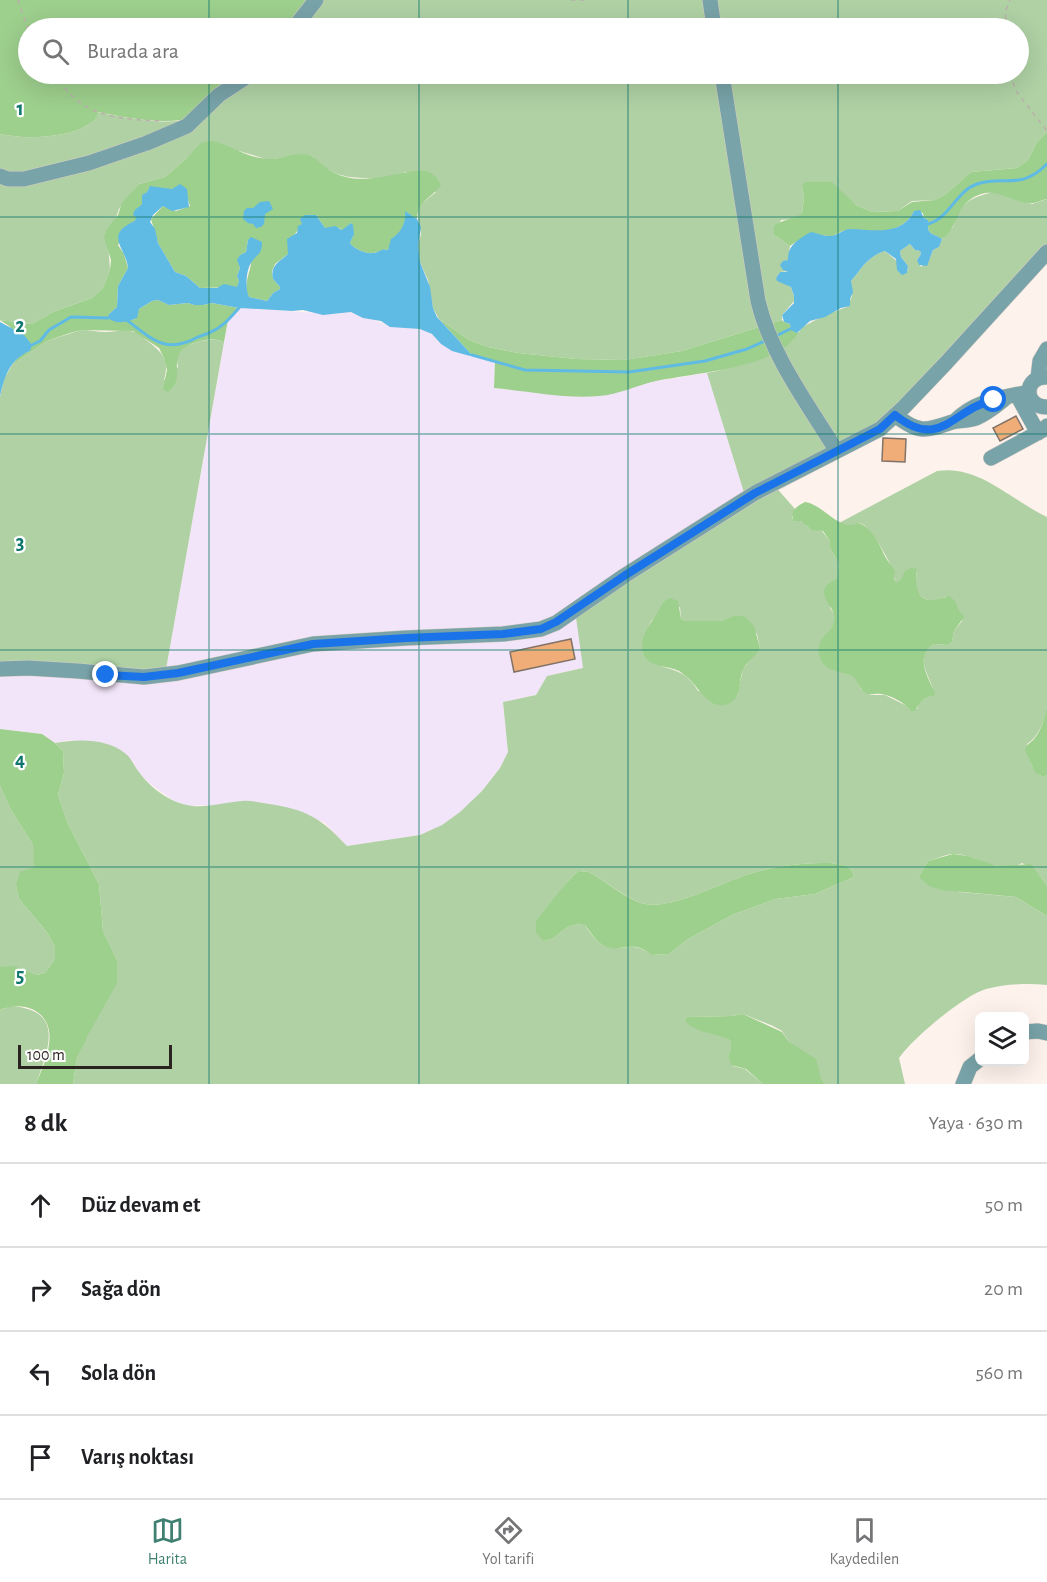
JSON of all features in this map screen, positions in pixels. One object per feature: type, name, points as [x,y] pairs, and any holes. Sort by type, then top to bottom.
[{"type":"street","points":[[302,18],[316,0]]},
{"type":"street","points":[[710,0],[713,18]]},
{"type":"street","points":[[0,176],[9,179],[24,179],[89,163],[157,139],[187,126],[219,95],[236,84]]},
{"type":"street","points":[[724,84],[763,323],[777,352],[836,450]]},
{"type":"street","points":[[0,669],[68,670],[144,677],[178,673],[313,644],[503,634],[541,629],[556,622],[746,498],[880,429],[945,364],[1047,252]]},
{"type":"street","points":[[895,415],[911,427],[923,430],[975,418],[992,411],[1042,377],[1040,361],[1047,349]]},
{"type":"street","points":[[1018,395],[1031,399],[1036,405],[1047,407]]},
{"type":"street","points":[[991,458],[1042,429],[1018,395]]},
{"type":"street","points":[[1029,1032],[1047,1033]]},
{"type":"street","points":[[963,1084],[970,1067],[975,1063]]},
{"type":"path","points":[[18,0],[24,18]]},
{"type":"path","points":[[571,0],[587,0]]},
{"type":"path","points":[[1006,18],[1010,0]]},
{"type":"path","points":[[62,84],[81,104],[98,112],[127,119],[162,121]]},
{"type":"path","points":[[1014,84],[1016,91],[1047,131]]},
{"type":"shaded area","points":[[239,308],[334,314],[351,312],[393,327],[420,329],[432,334],[441,344],[461,353],[495,361],[494,388],[572,396],[601,396],[656,381],[707,373],[746,499],[583,668],[547,676],[536,695],[503,702],[508,752],[500,768],[482,791],[460,812],[442,825],[420,835],[347,846],[324,822],[202,805],[188,806],[174,801],[149,783],[139,773],[133,761],[69,740],[55,743],[42,734],[0,729],[0,669],[165,675],[228,320]]},
{"type":"green space","points":[[0,0],[316,0],[302,18],[18,18],[18,84],[239,84],[207,110],[196,117],[185,120],[133,119],[98,112],[95,120],[78,130],[57,135],[28,137],[0,134]]},
{"type":"green space","points":[[316,0],[1047,0],[1047,132],[1037,142],[1028,160],[1017,168],[971,172],[946,194],[935,200],[912,201],[898,211],[872,212],[856,205],[844,195],[802,186],[804,198],[802,213],[794,219],[781,220],[774,235],[790,246],[786,261],[789,271],[780,272],[776,278],[791,287],[795,300],[782,315],[782,320],[682,351],[624,360],[576,359],[518,353],[488,347],[469,340],[439,319],[433,308],[428,280],[420,262],[418,246],[421,234],[417,212],[420,205],[436,192],[406,172],[379,179],[349,177],[323,167],[312,156],[301,154],[269,160],[239,151],[187,158],[165,177],[139,184],[119,209],[114,223],[107,229],[110,270],[103,288],[92,298],[53,312],[32,324],[0,320],[0,134],[38,137],[66,133],[80,129],[95,120],[97,112],[146,121],[184,120],[195,117],[206,110],[238,84],[1029,84],[1029,18],[302,18]]},
{"type":"green space","points":[[1047,132],[1047,199],[1031,203],[994,193],[979,195],[966,203],[951,230],[942,239],[929,232],[928,220],[924,218],[923,213],[914,211],[905,222],[885,231],[842,231],[831,237],[814,235],[790,246],[774,235],[774,226],[802,213],[804,198],[802,186],[805,182],[832,182],[856,205],[872,212],[898,211],[912,202],[935,200],[946,194],[971,172],[1017,168],[1028,160],[1037,142]]},
{"type":"green space","points":[[212,141],[260,158],[309,155],[331,171],[348,178],[366,179],[425,171],[434,175],[441,185],[419,208],[417,219],[406,212],[403,227],[393,238],[388,250],[375,253],[360,251],[350,243],[353,236],[351,223],[342,231],[340,228],[325,228],[316,215],[308,215],[293,237],[288,254],[275,264],[272,271],[273,279],[280,289],[273,293],[267,301],[249,297],[247,293],[246,285],[251,261],[248,240],[246,252],[240,255],[238,260],[240,268],[237,276],[238,287],[200,288],[186,276],[175,272],[158,243],[151,219],[163,206],[176,211],[190,206],[186,193],[175,188],[149,189],[142,196],[142,204],[135,222],[131,223],[118,245],[124,254],[128,268],[118,286],[117,307],[109,314],[121,322],[135,319],[139,309],[158,300],[169,305],[212,303],[239,308],[228,320],[224,342],[213,339],[205,340],[191,344],[180,352],[177,362],[177,379],[168,392],[163,389],[167,370],[159,348],[133,331],[81,330],[70,333],[47,341],[12,365],[20,355],[30,351],[9,326],[0,320],[32,324],[53,312],[92,298],[103,288],[110,270],[111,260],[104,237],[118,215],[122,203],[139,184],[165,177],[201,143]]},
{"type":"green space","points":[[995,192],[1032,204],[1047,199],[1047,252],[904,407],[773,484],[795,509],[792,518],[806,523],[808,527],[822,531],[830,541],[830,548],[839,564],[837,578],[833,582],[830,608],[835,620],[831,630],[835,670],[855,677],[861,689],[871,695],[885,695],[909,709],[917,709],[923,699],[934,695],[925,668],[924,655],[934,644],[948,645],[952,642],[954,631],[962,621],[961,613],[945,597],[933,601],[922,597],[916,587],[917,569],[897,584],[889,562],[866,526],[860,523],[853,526],[839,523],[937,471],[952,470],[981,478],[1047,517],[1047,706],[1041,727],[1027,744],[1033,767],[1043,777],[1047,775],[1047,886],[1035,870],[1022,863],[1013,866],[996,866],[970,857],[952,854],[928,861],[919,877],[960,892],[1016,897],[1047,916],[1047,985],[1016,984],[986,989],[952,1009],[915,1040],[899,1058],[905,1084],[825,1084],[782,1031],[743,1014],[688,1017],[731,1041],[728,1056],[733,1066],[745,1069],[763,1084],[73,1084],[77,1058],[117,960],[103,931],[99,884],[68,824],[58,795],[64,773],[63,751],[55,743],[92,741],[110,745],[128,756],[143,778],[154,788],[180,803],[200,806],[249,801],[303,812],[321,822],[347,846],[420,835],[442,825],[482,791],[500,768],[508,752],[503,702],[536,695],[547,676],[583,668],[575,610],[746,499],[707,373],[738,366],[778,351],[790,343],[805,326],[847,307],[852,296],[851,281],[866,263],[879,253],[885,251],[898,262],[897,270],[907,273],[908,266],[901,257],[900,251],[910,244],[915,250],[920,251],[921,254],[917,260],[921,267],[953,227],[955,218],[962,207],[977,197]],"holes":[[[680,607],[681,619],[685,621],[721,621],[737,615],[757,634],[760,648],[743,669],[737,696],[698,691],[685,676],[657,665],[645,656],[650,622],[660,614]],[[811,863],[830,863],[848,867],[854,877],[815,894],[776,899],[732,915],[688,939],[669,954],[651,955],[638,948],[608,947],[601,944],[585,925],[578,924],[544,941],[548,908],[578,871],[589,872],[639,902],[657,905],[670,903],[765,870]]]},
{"type":"green space","points":[[439,319],[469,340],[488,347],[518,353],[576,359],[624,360],[682,351],[782,320],[790,324],[797,333],[799,332],[789,344],[774,354],[755,361],[656,381],[606,395],[586,397],[494,388],[495,361],[472,355]]},
{"type":"green space","points":[[81,330],[106,332],[127,330],[139,334],[163,357],[166,367],[164,380],[178,367],[178,355],[182,349],[193,343],[207,340],[224,342],[165,675],[0,668],[0,397],[4,379],[12,365],[47,341]]},
{"type":"green space","points":[[805,502],[844,524],[863,525],[875,537],[895,571],[894,579],[897,583],[905,571],[911,568],[917,569],[917,586],[922,597],[932,600],[949,596],[955,601],[964,617],[954,631],[952,642],[948,645],[934,644],[925,654],[924,667],[935,693],[934,696],[922,700],[915,711],[911,711],[902,702],[889,696],[866,693],[854,677],[828,668],[820,659],[818,651],[820,643],[834,620],[824,590],[837,578],[839,564],[830,548],[830,541],[823,531],[812,530],[801,521],[794,521],[793,512]]},
{"type":"green space","points":[[670,598],[678,601],[681,619],[685,621],[721,621],[736,615],[745,617],[754,626],[760,648],[743,670],[739,690],[734,700],[727,704],[715,704],[679,671],[656,665],[645,657],[642,646],[644,635],[663,603]]},
{"type":"green space","points":[[1047,706],[1047,775],[1043,777],[1035,772],[1025,750],[1039,732]]},
{"type":"green space","points":[[0,729],[42,734],[63,751],[64,773],[58,795],[68,824],[99,884],[103,931],[117,960],[117,983],[77,1058],[73,1084],[36,1084],[48,1049],[47,1024],[36,1011],[28,1008],[19,1006],[0,1010],[0,967],[14,966],[37,975],[45,973],[55,959],[55,947],[46,931],[19,899],[16,886],[20,872],[34,867],[33,845],[10,808],[0,786]]},
{"type":"green space","points":[[0,786],[10,808],[33,845],[35,867],[16,886],[19,899],[46,931],[55,947],[55,959],[45,973],[37,975],[14,967],[0,967]]},
{"type":"green space","points":[[953,854],[968,856],[997,866],[1031,864],[1047,886],[1047,916],[1016,897],[942,890],[929,886],[919,877],[928,861]]},
{"type":"green space","points":[[811,863],[830,863],[848,867],[854,877],[815,894],[776,899],[732,915],[688,939],[669,954],[651,955],[638,947],[607,947],[597,940],[585,925],[572,926],[550,940],[544,941],[536,933],[536,921],[578,871],[589,872],[639,902],[657,905],[670,903],[765,870]]},
{"type":"green space","points":[[11,1006],[28,1009],[40,1015],[46,1023],[49,1033],[48,1045],[36,1084],[0,1084],[0,1010]]},
{"type":"green space","points":[[743,1014],[782,1032],[789,1042],[816,1059],[821,1079],[825,1084],[763,1084],[746,1069],[731,1065],[728,1056],[731,1041],[701,1031],[685,1021],[688,1017]]},
{"type":"water","points":[[180,184],[187,189],[189,207],[172,211],[163,206],[153,215],[150,222],[155,229],[158,243],[175,272],[186,276],[200,288],[217,288],[224,284],[237,287],[240,268],[237,260],[246,252],[248,240],[251,237],[262,242],[262,247],[248,270],[248,294],[249,297],[267,301],[273,293],[280,289],[273,279],[274,267],[288,254],[287,239],[297,233],[298,226],[302,224],[300,219],[305,215],[316,215],[325,228],[335,226],[342,230],[351,223],[354,234],[350,243],[360,251],[373,253],[388,250],[391,239],[402,227],[405,211],[417,219],[421,227],[418,246],[420,262],[430,287],[433,308],[437,317],[472,355],[452,351],[432,334],[420,329],[390,327],[381,321],[363,318],[351,312],[323,315],[303,310],[239,308],[212,303],[169,305],[158,300],[139,309],[137,318],[130,321],[111,320],[108,318],[117,307],[118,286],[128,268],[119,242],[120,231],[135,221],[134,212],[142,204],[142,195],[150,186],[172,189]]},
{"type":"water","points":[[269,201],[273,209],[265,214],[264,224],[261,227],[256,228],[243,219],[247,208],[253,208],[260,202]]},
{"type":"water","points":[[920,210],[924,218],[928,220],[929,232],[942,239],[939,247],[933,250],[927,266],[919,265],[917,260],[921,254],[920,251],[915,250],[910,244],[900,251],[901,257],[908,266],[907,273],[902,275],[897,270],[896,259],[885,251],[879,253],[866,263],[851,281],[853,292],[850,306],[810,321],[797,333],[791,330],[790,324],[784,322],[782,315],[794,303],[794,296],[791,287],[777,281],[776,278],[780,272],[788,272],[780,265],[783,261],[788,260],[789,250],[795,243],[811,232],[832,236],[848,229],[887,230],[895,228],[909,219],[914,211]]},
{"type":"water","points":[[0,322],[24,335],[32,345],[30,351],[17,359],[9,370],[0,397]]},
{"type":"building","points":[[1016,416],[1023,429],[1000,441],[993,428]]},
{"type":"building","points":[[883,438],[906,439],[905,462],[882,461]]},
{"type":"building","points":[[571,639],[575,659],[514,672],[510,652]]},
{"type":"waterway","points":[[928,224],[942,216],[970,187],[987,182],[1020,180],[1029,177],[1047,164]]},
{"type":"waterway","points":[[128,321],[161,343],[178,344],[215,330],[239,308]]},
{"type":"waterway","points":[[32,345],[40,341],[49,330],[71,317],[108,318]]},
{"type":"waterway","points":[[776,336],[790,329]]},
{"type":"waterway","points":[[472,355],[525,370],[629,372],[705,361],[747,349],[767,340]]},
{"type":"route","points":[[106,675],[144,677],[178,673],[313,644],[503,634],[541,629],[556,622],[746,498],[880,429],[895,415],[911,427],[929,430],[955,421],[970,409],[994,400]]}]
